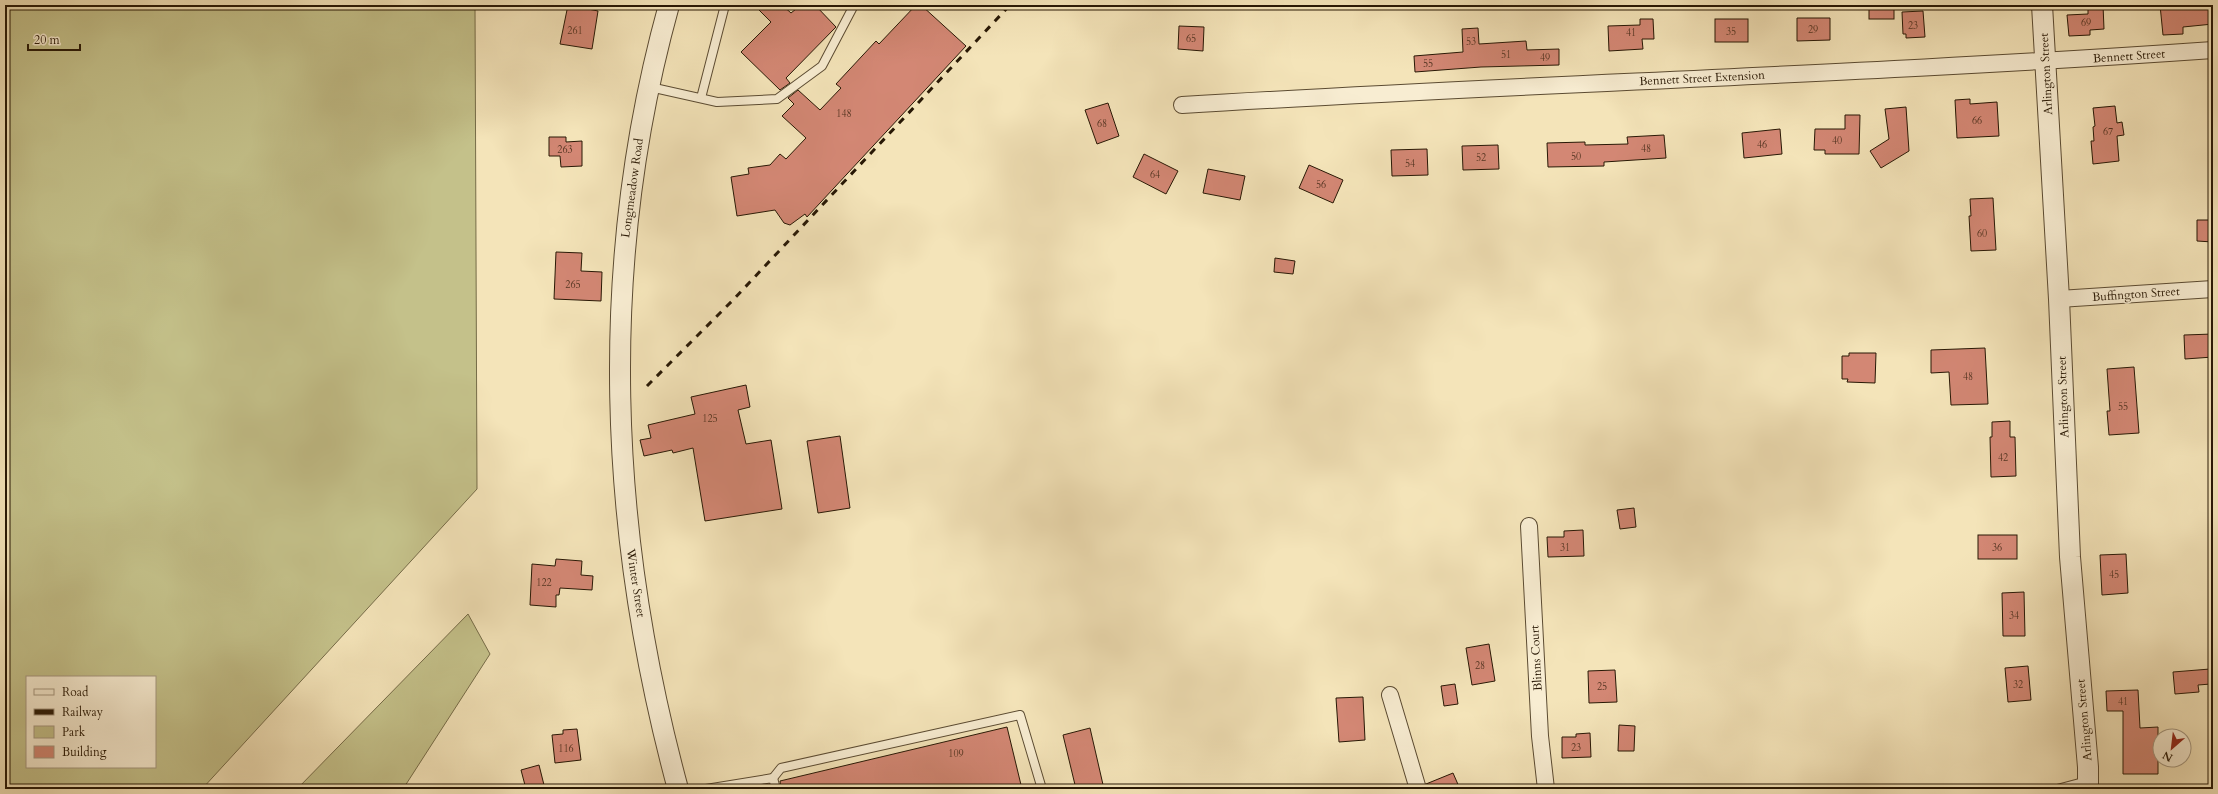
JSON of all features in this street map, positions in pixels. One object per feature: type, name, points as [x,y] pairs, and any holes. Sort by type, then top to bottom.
[{"type":"street","name":"Longmeadow Road","points":[[620,374],[624,251],[638,142],[649,86],[669,5]]},
{"type":"street","name":"Arlington Street","points":[[2042,5],[2059,299],[2070,557],[2088,785]]},
{"type":"street","name":"Bennett Street","points":[[2045,62],[2213,50]]},
{"type":"street","name":"Bennett Street Extension","points":[[1182,106],[1359,95],[2045,62]]},
{"type":"street","name":"Buffington Street","points":[[2059,299],[2213,289]]},
{"type":"street","name":"Winter Street","points":[[620,374],[622,462],[630,553],[655,693],[678,789]]},
{"type":"street","name":"Blinns Court","points":[[1529,526],[1540,736],[1546,789]]},
{"type":"street","points":[[1390,695],[1418,789]]},
{"type":"lane","points":[[702,98],[725,5]]},
{"type":"lane","points":[[649,86],[717,102],[777,99],[822,66],[852,9],[850,5]]},
{"type":"lane","points":[[706,789],[773,778],[781,768],[1020,715],[1042,789]]},
{"type":"lane","points":[[773,778],[776,789]]},
{"type":"lane","points":[[2057,789],[2088,785]]},
{"type":"green space","points":[[5,5],[475,5],[477,489],[202,789],[5,789]]},
{"type":"green space","points":[[468,614],[490,654],[403,789],[297,789]]},
{"type":"building","points":[[568,5],[598,11],[592,49],[560,44]]},
{"type":"building","points":[[754,5],[782,5],[791,13],[801,5],[815,5],[836,27],[786,78],[790,83],[780,90],[741,52],[771,22]]},
{"type":"building","points":[[916,5],[921,5],[966,46],[807,217],[805,214],[790,225],[784,223],[775,210],[737,216],[731,177],[749,174],[748,168],[770,165],[780,154],[786,159],[806,138],[782,116],[794,104],[788,98],[798,90],[820,110],[841,88],[836,84],[876,41],[879,44]]},
{"type":"building","points":[[1869,5],[1894,5],[1894,19],[1869,19]]},
{"type":"building","points":[[2103,5],[2104,29],[2090,30],[2090,35],[2069,36],[2067,15],[2088,14],[2088,6]]},
{"type":"building","points":[[2160,5],[2211,5],[2213,24],[2183,27],[2183,34],[2163,35]]},
{"type":"building","points":[[1923,11],[1925,37],[1906,38],[1906,34],[1903,34],[1902,12]]},
{"type":"building","points":[[1797,18],[1830,18],[1830,40],[1797,41]]},
{"type":"building","points":[[1640,19],[1653,19],[1654,39],[1642,39],[1643,49],[1609,51],[1608,26],[1640,25]]},
{"type":"building","points":[[1715,19],[1748,19],[1748,42],[1715,42]]},
{"type":"building","points":[[1179,26],[1204,27],[1203,51],[1178,49]]},
{"type":"building","points":[[1478,28],[1479,44],[1526,41],[1527,50],[1559,49],[1559,65],[1481,67],[1415,72],[1414,56],[1463,52],[1462,29]]},
{"type":"building","points":[[1970,99],[1970,104],[1997,102],[1999,136],[1957,138],[1955,100]]},
{"type":"building","points":[[1108,103],[1119,136],[1097,144],[1085,110]]},
{"type":"building","points":[[2115,106],[2117,123],[2122,122],[2124,135],[2117,136],[2119,161],[2093,164],[2091,141],[2094,141],[2093,127],[2095,126],[2093,108]]},
{"type":"building","points":[[1906,107],[1909,151],[1881,168],[1870,151],[1889,139],[1885,109]]},
{"type":"building","points":[[1845,115],[1860,115],[1859,154],[1825,154],[1825,150],[1814,150],[1815,129],[1845,129]]},
{"type":"building","points":[[1780,129],[1782,154],[1744,158],[1742,133]]},
{"type":"building","points":[[1664,135],[1666,158],[1604,162],[1604,166],[1548,167],[1547,143],[1585,142],[1585,145],[1628,144],[1627,137]]},
{"type":"building","points":[[549,137],[566,137],[566,142],[582,141],[582,166],[561,167],[560,156],[549,156]]},
{"type":"building","points":[[1498,145],[1499,169],[1463,170],[1462,146]]},
{"type":"building","points":[[1427,149],[1428,175],[1392,176],[1391,150]]},
{"type":"building","points":[[1144,154],[1178,171],[1166,194],[1133,177]]},
{"type":"building","points":[[1309,165],[1343,180],[1333,203],[1299,188]]},
{"type":"building","points":[[1208,169],[1245,176],[1240,200],[1203,193]]},
{"type":"building","points":[[1993,198],[1996,250],[1971,251],[1969,216],[1971,216],[1970,199]]},
{"type":"building","points":[[2197,220],[2213,220],[2213,242],[2197,241]]},
{"type":"building","points":[[556,252],[582,253],[581,271],[602,272],[601,301],[554,299]]},
{"type":"building","points":[[1275,258],[1295,261],[1293,274],[1274,272]]},
{"type":"building","points":[[2213,334],[2213,357],[2185,359],[2184,335]]},
{"type":"building","points":[[1985,348],[1988,404],[1951,405],[1949,372],[1931,373],[1931,350]]},
{"type":"building","points":[[1849,353],[1876,353],[1875,383],[1847,382],[1848,379],[1842,379],[1842,356],[1849,356]]},
{"type":"building","points":[[2134,367],[2139,433],[2109,435],[2107,411],[2110,411],[2107,369]]},
{"type":"building","points":[[746,385],[750,407],[738,410],[746,444],[771,440],[782,509],[705,521],[693,448],[673,453],[672,450],[644,456],[640,440],[651,438],[648,425],[695,414],[691,397]]},
{"type":"building","points":[[2010,421],[2010,437],[2015,437],[2016,476],[1991,477],[1990,437],[1992,437],[1992,422]]},
{"type":"building","points":[[840,436],[850,508],[818,513],[807,441]]},
{"type":"building","points":[[1634,508],[1636,527],[1620,529],[1617,510]]},
{"type":"building","points":[[1583,530],[1584,556],[1548,557],[1547,537],[1564,537],[1564,531]]},
{"type":"building","points":[[1978,535],[2017,535],[2017,559],[1978,559]]},
{"type":"building","points":[[2126,554],[2128,593],[2102,595],[2100,555]]},
{"type":"building","points":[[556,559],[582,561],[581,575],[593,576],[592,590],[560,588],[559,595],[556,595],[556,607],[530,605],[532,564],[555,566]]},
{"type":"building","points":[[2024,592],[2025,636],[2003,636],[2002,593]]},
{"type":"building","points":[[1489,644],[1495,681],[1472,685],[1466,648]]},
{"type":"building","points":[[2028,666],[2031,700],[2008,702],[2005,668]]},
{"type":"building","points":[[2210,669],[2211,684],[2198,685],[2199,692],[2175,694],[2173,672]]},
{"type":"building","points":[[1615,670],[1617,702],[1589,703],[1588,671]]},
{"type":"building","points":[[1455,684],[1458,704],[1444,706],[1441,686]]},
{"type":"building","points":[[2138,690],[2140,728],[2158,727],[2152,728],[2152,768],[2158,768],[2158,774],[2123,774],[2123,711],[2107,711],[2106,691]]},
{"type":"building","points":[[1363,697],[1365,740],[1339,742],[1336,698]]},
{"type":"building","points":[[1619,725],[1635,726],[1634,751],[1618,751]]},
{"type":"building","points":[[1007,727],[1022,789],[781,789],[780,781]]},
{"type":"building","points":[[1090,728],[1104,789],[1076,789],[1063,735]]},
{"type":"building","points":[[577,729],[581,760],[555,763],[552,735],[563,734],[563,730]]},
{"type":"building","points":[[1590,733],[1591,757],[1562,758],[1562,737],[1576,737],[1576,734]]},
{"type":"building","points":[[539,765],[545,789],[526,789],[521,770]]},
{"type":"building","points":[[1453,773],[1460,789],[1427,789],[1426,784]]},
{"type":"railway","points":[[647,386],[734,299],[1010,5]]}]
